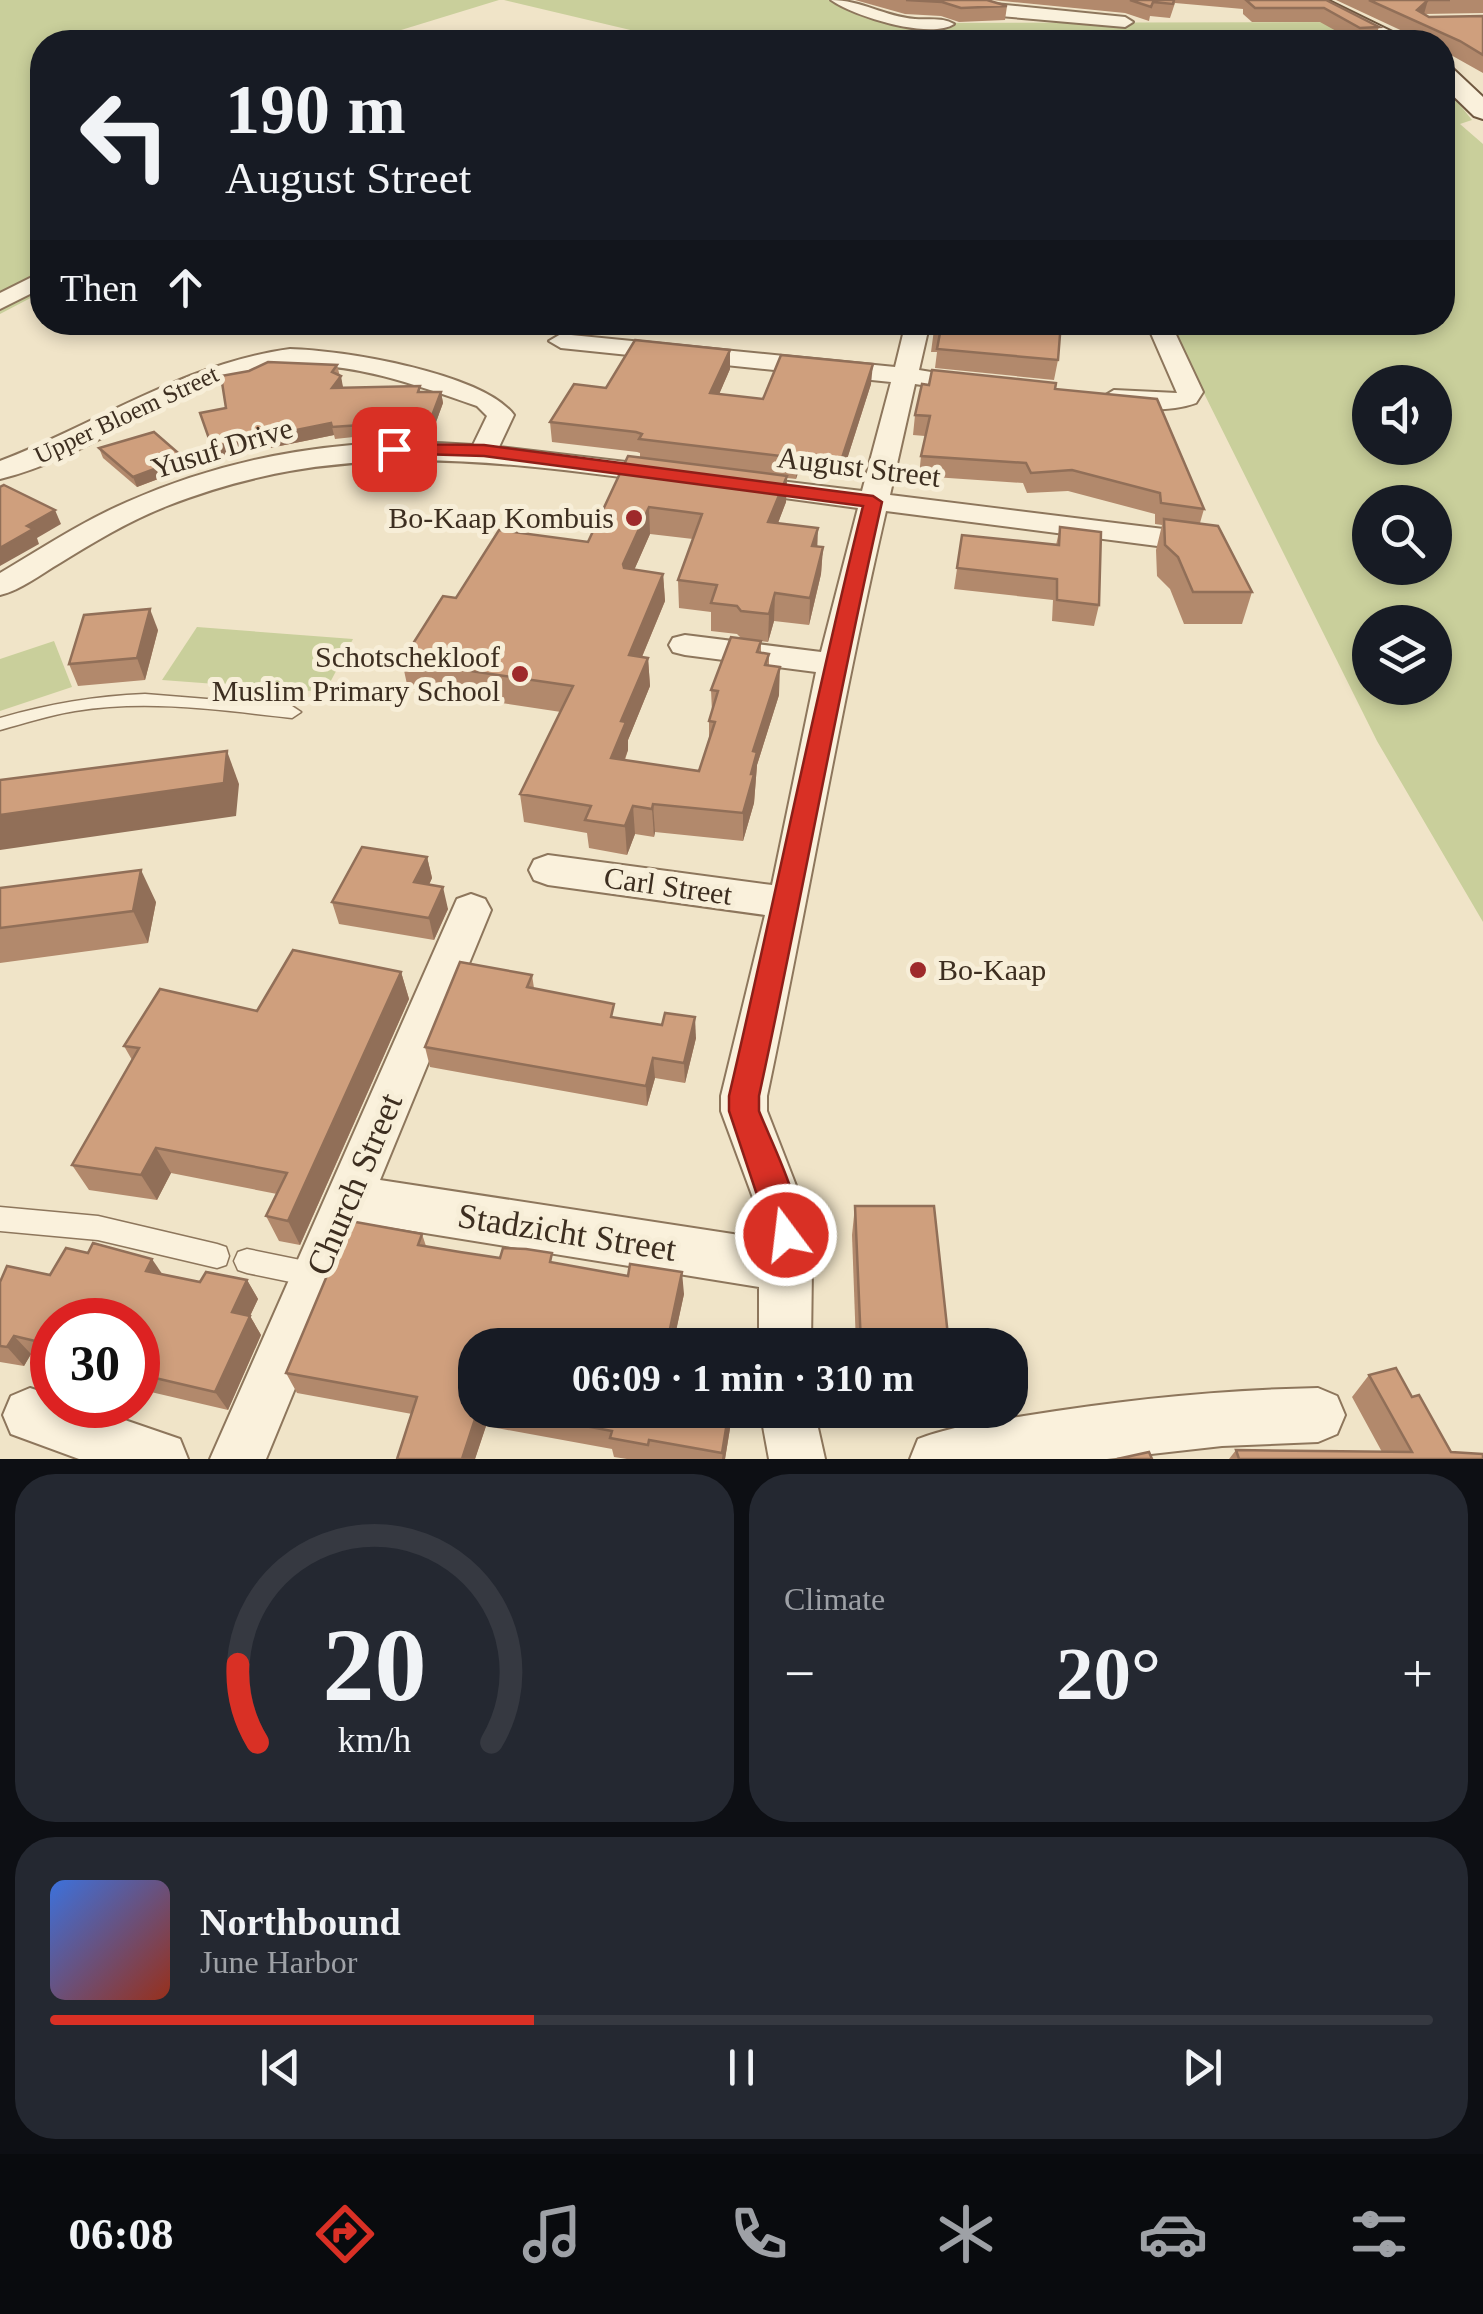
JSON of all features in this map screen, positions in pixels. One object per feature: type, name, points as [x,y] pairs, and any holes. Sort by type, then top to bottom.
[{"type":"street","points":[[838,0],[910,24],[946,24]]},
{"type":"street","points":[[962,0],[1000,12],[1124,22]]},
{"type":"street","points":[[1310,0],[1376,30]]},
{"type":"street","points":[[1455,84],[1483,112]]},
{"type":"street","points":[[0,302],[30,286]]},
{"type":"street","points":[[785,1328],[783,1214],[744,1111],[744,1096],[788,902],[834,664],[915,335]]},
{"type":"street","points":[[1098,396],[1172,404],[1188,398],[1190,392],[1164,335]]},
{"type":"street","points":[[561,341],[963,382]]},
{"type":"street","name":"Upper Bloem Street","points":[[0,471],[84,436],[216,371],[244,362],[296,356],[324,356],[486,401],[502,416],[484,450]]},
{"type":"street","name":"August Street","points":[[484,450],[1226,546]]},
{"type":"street","name":"Yusuf Drive","points":[[0,586],[136,508],[239,470],[335,451],[484,450]]},
{"type":"street","points":[[685,645],[834,664]]},
{"type":"street","name":"Carl Street","points":[[548,870],[788,902]]},
{"type":"street","name":"Church Street","points":[[238,1459],[471,910]]},
{"type":"street","name":"Stadzicht Street","points":[[348,1198],[787,1267]]},
{"type":"street","points":[[938,1459],[1138,1426],[1227,1416],[1318,1414]]},
{"type":"street","points":[[68,1428],[160,1459]]},
{"type":"street","points":[[790,1428],[796,1459]]},
{"type":"lane","points":[[0,724],[64,706],[151,697],[292,712]]},
{"type":"lane","points":[[0,1219],[98,1228],[217,1256]]},
{"type":"lane","points":[[247,1261],[316,1276]]},
{"type":"green space","points":[[0,0],[499,0],[401,30],[30,30],[30,298],[0,314]]},
{"type":"green space","points":[[504,0],[828,0],[926,23],[1352,22],[1366,30],[630,30]]},
{"type":"green space","points":[[1455,99],[1472,120],[1460,124],[1483,144],[1483,922],[1359,705],[1452,705],[1452,605],[1352,605],[1352,691],[1175,335],[1455,335]]},
{"type":"green space","points":[[197,627],[353,639],[325,692],[162,680]]},
{"type":"green space","points":[[54,641],[72,687],[0,711],[0,659]]},
{"type":"building","points":[[906,0],[987,0],[1007,6],[961,8],[942,2]]},
{"type":"building","points":[[1130,0],[1174,0],[1173,4],[1153,2],[1151,7]]},
{"type":"building","points":[[1246,0],[1326,0],[1379,27],[1360,28],[1324,8],[1255,8]]},
{"type":"building","points":[[1369,0],[1428,0],[1417,10],[1429,17],[1483,16],[1483,55],[1455,39],[1455,30],[1436,30]]},
{"type":"building","points":[[940,335],[1060,335],[1058,360],[937,349]]},
{"type":"building","points":[[635,340],[730,350],[710,393],[763,399],[781,355],[873,364],[842,458],[799,453],[797,458],[639,439],[642,434],[636,432],[550,422],[574,384],[606,388]]},
{"type":"building","points":[[268,362],[337,365],[332,372],[341,376],[332,388],[420,386],[418,392],[441,392],[430,421],[361,422],[332,427],[331,423],[212,447],[200,413],[226,408],[221,376],[249,371]]},
{"type":"building","points":[[932,370],[1056,383],[1055,389],[1157,399],[1204,509],[1161,503],[1160,493],[1072,470],[1031,473],[1026,463],[921,456],[930,416],[915,415],[922,384],[929,385]]},
{"type":"building","points":[[154,432],[184,458],[133,477],[99,448]]},
{"type":"building","points":[[628,456],[787,476],[768,522],[818,528],[812,546],[823,547],[810,598],[775,593],[769,614],[711,603],[717,585],[678,580],[702,514],[649,507],[623,564],[624,568],[663,574],[629,655],[648,658],[621,721],[626,722],[611,758],[699,771],[715,722],[709,721],[718,691],[711,690],[731,637],[761,641],[757,652],[769,654],[765,665],[780,667],[753,751],[757,752],[754,774],[743,813],[653,804],[652,809],[633,806],[625,826],[585,820],[591,806],[520,794],[573,686],[402,661],[443,596],[456,598],[499,530],[588,542]]},
{"type":"building","points":[[4,485],[55,510],[27,526],[33,529],[0,548],[0,487]]},
{"type":"building","points":[[1164,519],[1218,526],[1252,592],[1193,592],[1178,557],[1165,545]]},
{"type":"building","points":[[1060,527],[1101,532],[1099,605],[1057,600],[1057,579],[957,568],[962,535],[1059,545]]},
{"type":"building","points":[[150,609],[137,658],[69,664],[84,615]]},
{"type":"building","points":[[227,751],[224,783],[0,815],[0,780]]},
{"type":"building","points":[[362,847],[427,857],[414,882],[443,887],[429,918],[332,902]]},
{"type":"building","points":[[141,870],[133,911],[0,928],[0,888]]},
{"type":"building","points":[[293,950],[401,972],[288,1221],[266,1216],[287,1173],[156,1148],[141,1175],[72,1165],[139,1048],[124,1046],[160,989],[257,1011]]},
{"type":"building","points":[[460,962],[532,975],[527,987],[614,1004],[611,1017],[662,1025],[665,1013],[695,1017],[684,1063],[653,1058],[646,1086],[425,1047]]},
{"type":"building","points":[[855,1206],[934,1206],[947,1328],[860,1328]]},
{"type":"building","points":[[350,1221],[422,1234],[418,1245],[460,1252],[500,1258],[503,1248],[526,1249],[552,1253],[550,1262],[628,1276],[630,1264],[682,1272],[670,1328],[458,1328],[458,1428],[472,1428],[462,1459],[397,1459],[417,1397],[286,1373]]},
{"type":"building","points":[[93,1243],[152,1259],[146,1271],[200,1282],[206,1272],[247,1280],[232,1312],[250,1316],[215,1392],[160,1379],[160,1298],[30,1298],[30,1340],[14,1336],[7,1347],[0,1346],[0,1282],[7,1266],[50,1275],[66,1248],[88,1253]]},
{"type":"building","points":[[1396,1368],[1412,1397],[1419,1395],[1451,1452],[1483,1454],[1483,1459],[1239,1459],[1236,1450],[1412,1452],[1369,1375]]},
{"type":"building","points":[[596,1428],[726,1428],[722,1453],[649,1440],[648,1445],[610,1438],[612,1431]]},
{"type":"building","points":[[1149,1452],[1152,1459],[1117,1459]]},
{"type":"place","name":"Bo-Kaap Kombuis","points":[[634,518]]},
{"type":"place","name":"Schotschekloof Muslim Primary School","points":[[520,674]]},
{"type":"place","name":"Bo-Kaap","points":[[918,970]]},
{"type":"route","points":[[394,449],[484,450],[873,502],[834,664],[788,902],[744,1096],[744,1111],[783,1214],[786,1235]]}]
